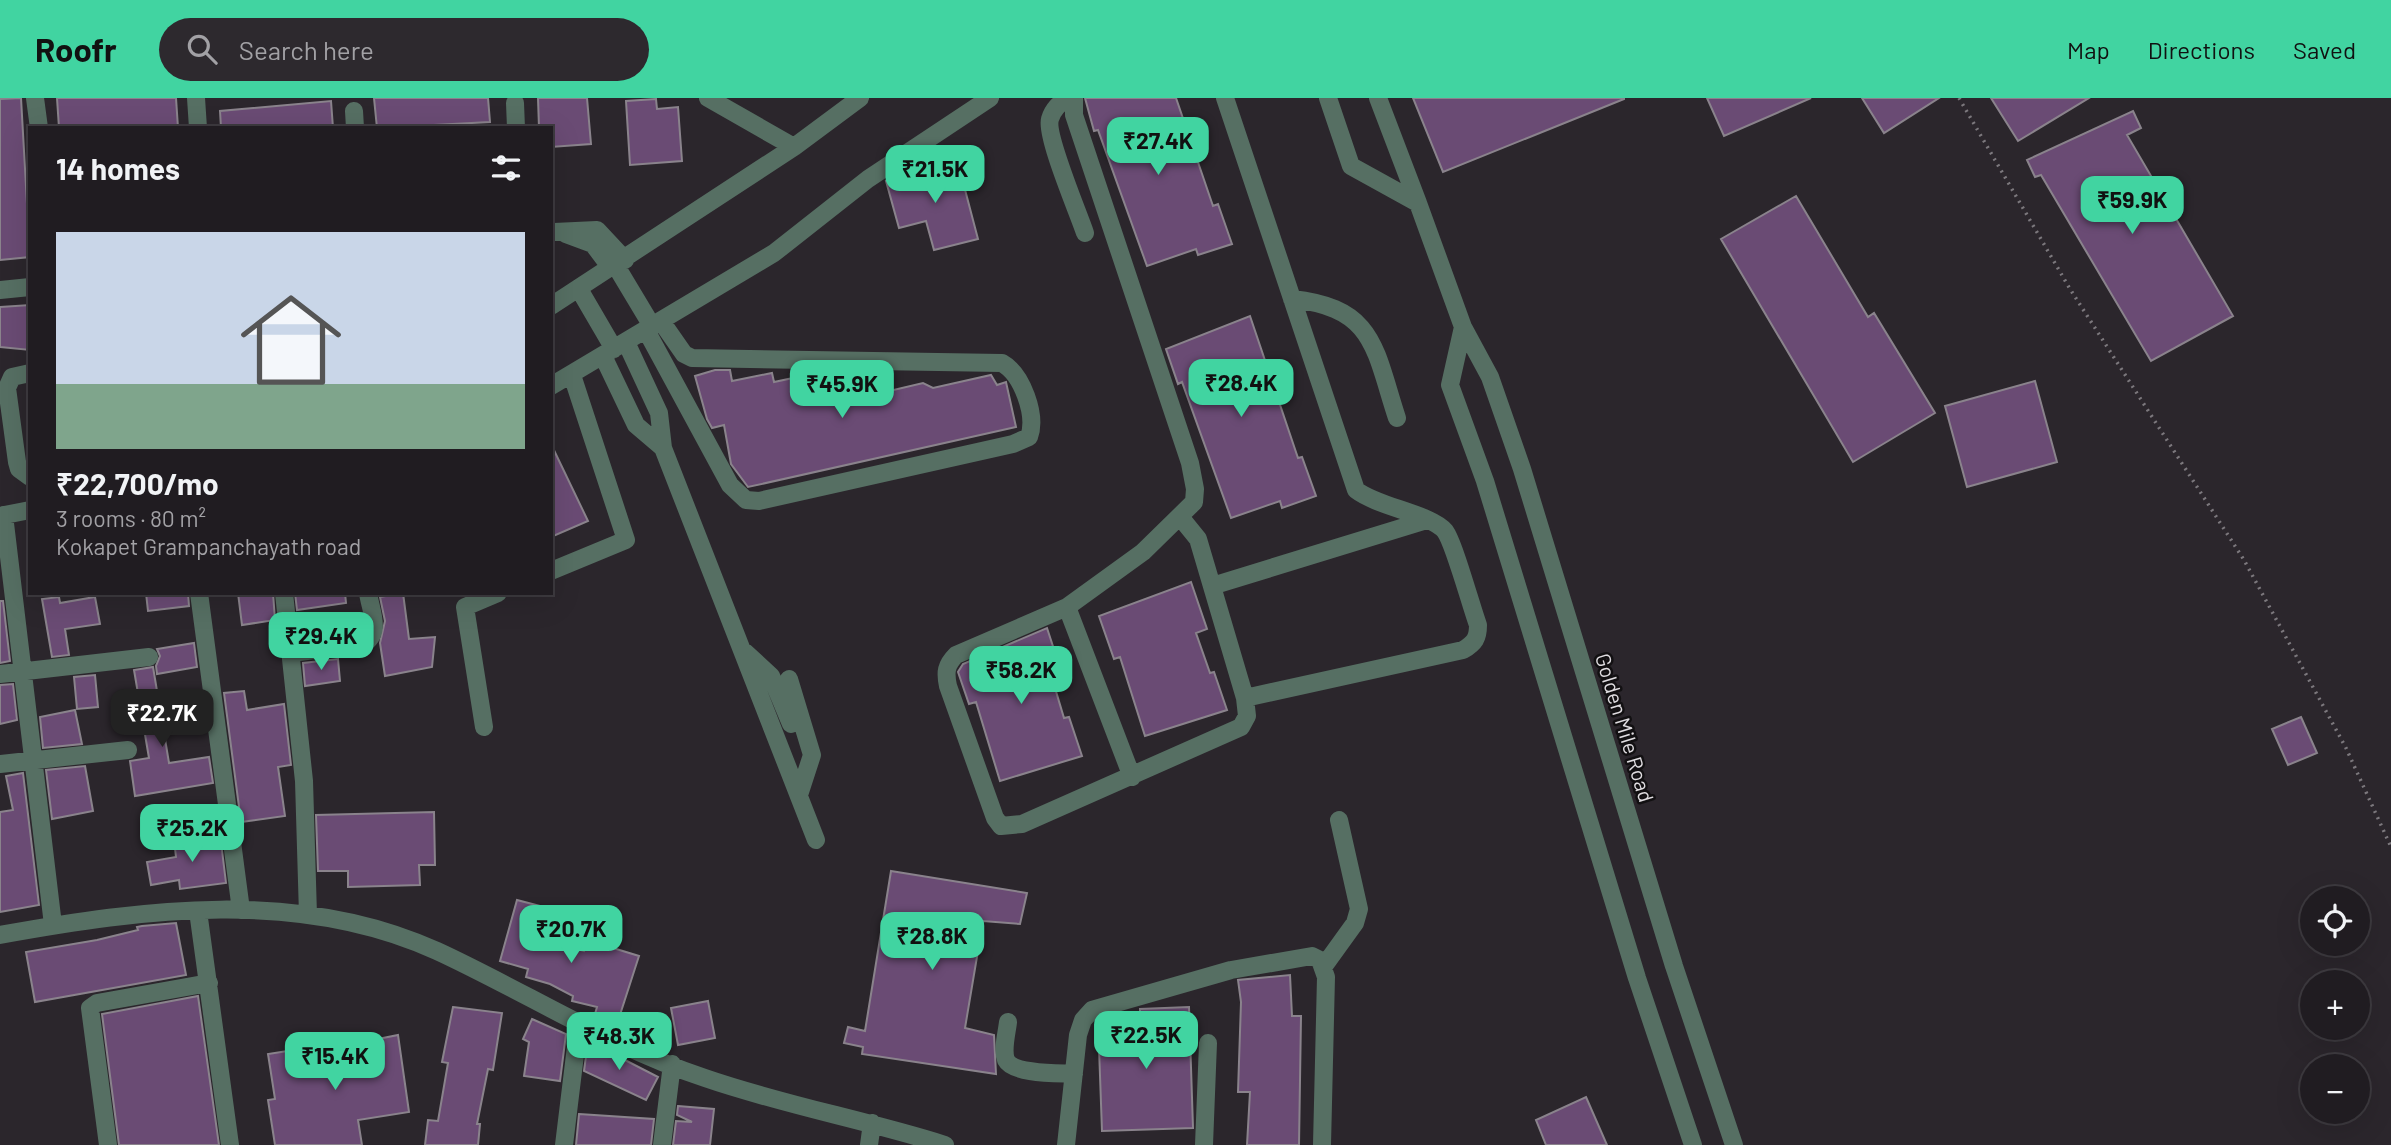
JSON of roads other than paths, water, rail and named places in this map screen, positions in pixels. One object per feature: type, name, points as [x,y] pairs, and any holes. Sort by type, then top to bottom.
[{"type":"street","points":[[35,98],[38,126]]},
{"type":"street","points":[[196,98],[198,126]]},
{"type":"street","points":[[708,98],[793,147]]},
{"type":"street","points":[[553,305],[793,147],[860,98]]},
{"type":"street","points":[[553,385],[774,253],[868,179],[990,98]]},
{"type":"street","points":[[1067,98],[1056,106],[1049,121],[1055,150],[1085,233]]},
{"type":"street","points":[[1074,98],[1074,115],[1190,463],[1195,489],[1194,502],[1181,518],[1143,552],[1067,607],[956,655],[948,663],[945,673],[948,686],[995,818],[1001,826],[1022,824],[1241,727],[1247,716],[1245,698],[1198,539],[1181,518]]},
{"type":"street","points":[[1225,98],[1356,490],[1371,501],[1427,520],[1446,532],[1478,625],[1478,635],[1472,645],[1448,654],[1245,698]]},
{"type":"street","points":[[1328,98],[1351,166],[1418,203]]},
{"type":"street","name":"Golden Mile Road","points":[[1378,98],[1463,327],[1490,377],[1522,469],[1674,966],[1734,1145]]},
{"type":"street","points":[[515,103],[516,126]]},
{"type":"street","points":[[553,232],[577,236],[593,244],[617,265],[653,326],[668,370],[730,485],[746,500],[759,501],[1013,444],[1029,437],[1031,431],[1031,420],[1017,376],[1002,363],[688,357],[668,370]]},
{"type":"street","points":[[0,290],[28,287]]},
{"type":"street","points":[[579,289],[615,349],[659,413],[663,448],[816,840]]},
{"type":"street","points":[[1292,299],[1329,305],[1359,322],[1375,350],[1397,418]]},
{"type":"street","points":[[653,326],[688,357]]},
{"type":"street","points":[[1463,327],[1450,384],[1485,481],[1633,964],[1693,1145]]},
{"type":"street","points":[[615,349],[636,425],[663,448]]},
{"type":"street","points":[[28,373],[12,377],[7,388],[17,462],[19,469],[28,476]]},
{"type":"street","points":[[553,570],[626,540],[572,375]]},
{"type":"street","points":[[28,510],[2,516],[53,925]]},
{"type":"street","points":[[1212,586],[1427,520]]},
{"type":"street","points":[[199,595],[241,910]]},
{"type":"street","points":[[284,595],[304,781],[308,915]]},
{"type":"street","points":[[291,653],[363,644],[370,640],[374,631],[368,595]]},
{"type":"street","points":[[484,727],[465,607],[493,595]]},
{"type":"street","points":[[1067,607],[1132,777]]},
{"type":"street","points":[[742,650],[775,681],[801,752]]},
{"type":"street","points":[[0,674],[149,657]]},
{"type":"street","points":[[789,679],[812,755],[799,795]]},
{"type":"street","points":[[0,764],[128,750]]},
{"type":"street","points":[[1324,966],[1355,923],[1359,909],[1339,820]]},
{"type":"street","points":[[0,935],[118,914],[192,911],[241,910],[351,921],[435,950],[579,1023],[704,1078],[945,1145]]},
{"type":"street","points":[[192,911],[230,1145]]},
{"type":"street","points":[[1066,1145],[1078,1035],[1083,1020],[1092,1010],[1231,970],[1312,956],[1324,966],[1322,1145]]},
{"type":"street","points":[[108,1145],[90,1008],[97,1003],[204,984]]},
{"type":"street","points":[[1008,1022],[1006,1061],[1014,1069],[1074,1074]]},
{"type":"street","points":[[564,1145],[579,1023]]},
{"type":"street","points":[[1204,1145],[1208,1043]]},
{"type":"street","points":[[662,1145],[672,1064]]},
{"type":"street","points":[[869,1145],[872,1123]]}]
